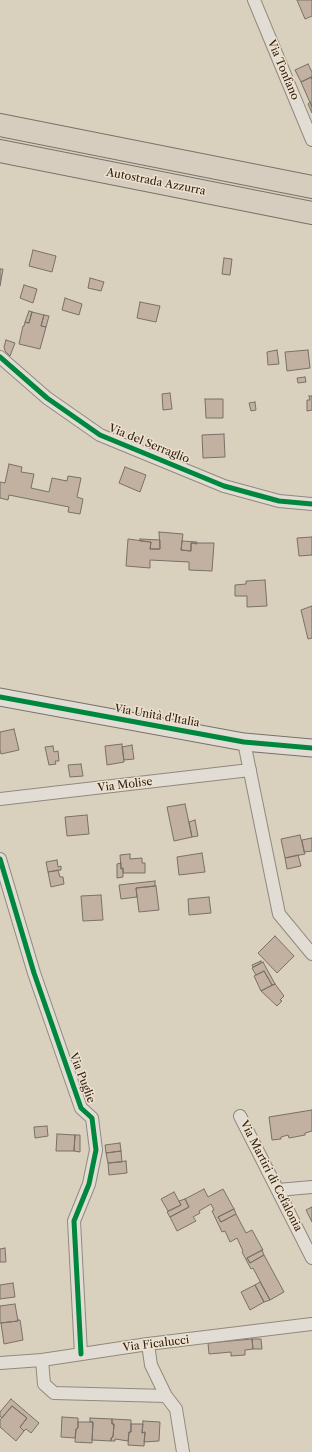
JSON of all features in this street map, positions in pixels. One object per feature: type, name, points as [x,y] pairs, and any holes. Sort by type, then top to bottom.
[{"type":"highway","points":[[0,125],[312,187]]},
{"type":"highway","name":"Autostrada Azzurra","points":[[0,151],[312,213]]},
{"type":"main road","name":"Via Unità d'Italia","points":[[0,697],[244,742],[312,748]]},
{"type":"street","name":"Via Tonfano","points":[[254,0],[312,140]]},
{"type":"street","name":"Via del Serraglio","points":[[0,357],[47,398],[100,435],[224,486],[279,501],[312,504]]},
{"type":"street","points":[[244,742],[279,914],[312,954]]},
{"type":"street","name":"Via Molise","points":[[0,799],[250,770]]},
{"type":"street","name":"Via Puglie","points":[[0,859],[34,973],[81,1108],[92,1118],[96,1150],[89,1184],[74,1221],[80,1354]]},
{"type":"street","name":"Via Martiri di Cefalonia","points":[[240,1116],[312,1258]]},
{"type":"street","points":[[278,1190],[312,1187]]},
{"type":"street","name":"Via Ficalucci","points":[[0,1363],[42,1360],[148,1344],[312,1324]]},
{"type":"street","points":[[148,1344],[151,1365],[166,1396],[176,1409],[183,1452]]},
{"type":"street","points":[[42,1360],[44,1384],[54,1393],[166,1396]]},
{"type":"building","points":[[297,0],[312,0],[312,16],[305,19]]},
{"type":"building","points":[[308,64],[312,72],[312,77],[301,82],[295,70]]},
{"type":"building","points":[[311,77],[312,80],[312,107],[301,82]]},
{"type":"building","points":[[310,102],[312,107],[312,113],[308,104]]},
{"type":"building","points":[[33,250],[56,256],[52,272],[29,266]]},
{"type":"building","points":[[224,258],[232,259],[230,275],[222,274]]},
{"type":"building","points":[[0,269],[3,269],[0,286]]},
{"type":"building","points":[[90,278],[104,282],[101,291],[88,288]]},
{"type":"building","points":[[24,285],[37,289],[33,303],[20,298]]},
{"type":"building","points":[[65,298],[82,304],[79,315],[62,310]]},
{"type":"building","points":[[140,302],[160,306],[156,322],[137,318]]},
{"type":"building","points":[[29,311],[32,312],[29,323],[25,322]]},
{"type":"building","points":[[32,312],[44,315],[41,326],[46,327],[40,349],[19,344],[23,326],[25,322],[29,323]]},
{"type":"building","points":[[44,315],[49,316],[46,327],[41,326]]},
{"type":"building","points":[[6,340],[15,343],[10,356],[5,351],[4,347]]},
{"type":"building","points":[[277,350],[279,364],[268,365],[267,352]]},
{"type":"building","points":[[308,350],[310,368],[287,371],[285,352]]},
{"type":"building","points":[[305,377],[306,382],[298,383],[297,378]]},
{"type":"building","points":[[170,393],[172,409],[163,410],[162,394]]},
{"type":"building","points":[[309,396],[312,396],[312,410],[307,411],[307,400],[310,400]]},
{"type":"building","points":[[205,399],[223,399],[223,418],[206,418]]},
{"type":"building","points":[[255,402],[256,410],[251,411],[249,403]]},
{"type":"building","points":[[224,434],[225,457],[203,458],[202,435]]},
{"type":"building","points":[[9,464],[22,467],[21,472],[34,474],[31,488],[49,492],[52,478],[67,481],[68,476],[81,478],[77,497],[83,499],[80,514],[68,512],[69,507],[9,495],[8,500],[0,498],[0,482],[5,483]]},
{"type":"building","points":[[125,467],[146,475],[140,492],[119,483]]},
{"type":"building","points":[[159,532],[183,534],[181,550],[191,551],[191,543],[214,543],[212,571],[189,570],[189,562],[150,560],[150,568],[126,566],[128,539],[151,542],[150,549],[160,549]]},
{"type":"building","points":[[312,537],[312,555],[299,556],[297,538]]},
{"type":"building","points":[[140,539],[160,540],[160,549],[150,549],[151,542],[140,541]]},
{"type":"building","points":[[182,541],[197,542],[197,544],[191,543],[191,551],[181,550]]},
{"type":"building","points":[[265,580],[267,606],[247,607],[247,596],[235,596],[235,585],[246,584],[246,581]]},
{"type":"building","points":[[312,606],[312,638],[308,639],[301,610]]},
{"type":"building","points":[[14,729],[19,750],[1,754],[0,732]]},
{"type":"building","points":[[122,744],[124,762],[107,765],[105,746]]},
{"type":"building","points":[[132,745],[134,759],[124,760],[122,747]]},
{"type":"building","points":[[53,746],[54,752],[58,751],[59,761],[55,761],[56,764],[49,765],[45,747]]},
{"type":"building","points":[[81,764],[83,776],[70,777],[68,765]]},
{"type":"building","points":[[185,804],[192,837],[174,841],[167,807]]},
{"type":"building","points":[[87,815],[89,834],[67,836],[65,817]]},
{"type":"building","points":[[195,820],[198,836],[192,837],[189,822]]},
{"type":"building","points":[[300,835],[305,854],[285,858],[281,839]]},
{"type":"building","points":[[312,838],[312,851],[304,852],[302,840]]},
{"type":"building","points":[[202,853],[205,872],[179,875],[177,857]]},
{"type":"building","points":[[130,854],[130,859],[142,858],[142,863],[145,863],[145,873],[123,873],[123,868],[121,869],[120,855]]},
{"type":"building","points":[[298,855],[301,866],[287,869],[285,858]]},
{"type":"building","points":[[57,860],[58,867],[61,866],[61,870],[48,872],[46,862]]},
{"type":"building","points":[[121,863],[121,869],[123,868],[123,877],[117,878],[117,864]]},
{"type":"building","points":[[58,870],[60,877],[63,877],[64,884],[51,887],[48,872]]},
{"type":"building","points":[[155,881],[155,886],[136,888],[137,897],[121,899],[119,885]]},
{"type":"building","points":[[156,886],[159,910],[139,912],[136,888]]},
{"type":"building","points":[[101,895],[103,920],[83,921],[81,896]]},
{"type":"building","points":[[209,897],[211,913],[189,915],[188,899]]},
{"type":"building","points":[[275,936],[294,956],[277,973],[258,953]]},
{"type":"building","points":[[261,961],[261,963],[253,967],[252,965]]},
{"type":"building","points":[[263,962],[275,984],[272,985],[264,971],[256,975],[252,968]]},
{"type":"building","points":[[264,971],[272,985],[261,991],[254,976]]},
{"type":"building","points":[[275,984],[284,996],[280,1000],[282,1001],[277,1006],[261,991]]},
{"type":"building","points":[[312,1110],[312,1131],[305,1133],[305,1135],[289,1138],[288,1135],[281,1137],[281,1139],[272,1140],[269,1117]]},
{"type":"building","points":[[47,1126],[48,1136],[35,1138],[34,1127]]},
{"type":"building","points":[[57,1134],[75,1135],[74,1151],[56,1151]]},
{"type":"building","points":[[75,1135],[80,1135],[80,1152],[74,1151]]},
{"type":"building","points":[[120,1143],[121,1151],[106,1153],[105,1145]]},
{"type":"building","points":[[121,1151],[122,1162],[108,1163],[106,1153]]},
{"type":"building","points":[[126,1161],[127,1173],[109,1175],[108,1163]]},
{"type":"building","points":[[204,1189],[208,1197],[223,1189],[234,1209],[218,1217],[221,1222],[236,1214],[246,1233],[252,1230],[263,1250],[247,1258],[250,1263],[264,1255],[284,1292],[270,1300],[253,1268],[251,1269],[242,1252],[243,1251],[237,1238],[230,1242],[225,1231],[222,1232],[212,1211],[214,1210],[211,1204],[199,1211],[200,1213],[193,1217],[196,1221],[177,1231],[170,1217],[189,1207],[185,1199]]},
{"type":"building","points":[[174,1192],[181,1205],[168,1211],[161,1199]]},
{"type":"building","points":[[185,1199],[189,1207],[170,1217],[167,1212],[181,1205],[179,1201]]},
{"type":"building","points":[[312,1207],[312,1222],[306,1210]]},
{"type":"building","points":[[234,1209],[236,1214],[221,1222],[218,1217]]},
{"type":"building","points":[[5,1248],[6,1262],[0,1262],[0,1249]]},
{"type":"building","points":[[262,1250],[264,1255],[250,1263],[247,1258]]},
{"type":"building","points":[[260,1282],[270,1300],[264,1302],[255,1285]]},
{"type":"building","points":[[13,1283],[15,1297],[0,1299],[0,1285]]},
{"type":"building","points":[[255,1285],[264,1302],[250,1310],[241,1292]]},
{"type":"building","points":[[15,1304],[18,1321],[0,1323],[0,1306]]},
{"type":"building","points":[[20,1320],[23,1340],[4,1344],[1,1323]]},
{"type":"building","points":[[252,1339],[261,1339],[262,1349],[253,1349]]},
{"type":"building","points":[[252,1339],[253,1349],[245,1350],[245,1355],[231,1356],[231,1352],[209,1354],[208,1343]]},
{"type":"building","points":[[11,1399],[39,1423],[31,1433],[26,1429],[24,1431],[20,1427],[27,1418],[12,1406],[2,1418],[0,1416],[0,1412]]},
{"type":"building","points":[[12,1406],[27,1418],[20,1427],[24,1431],[16,1441],[0,1427],[0,1420]]},
{"type":"building","points":[[62,1417],[78,1418],[78,1428],[76,1429],[75,1438],[61,1437]]},
{"type":"building","points":[[90,1418],[112,1419],[112,1424],[114,1424],[113,1437],[111,1438],[111,1441],[92,1440],[93,1422],[90,1422]]},
{"type":"building","points":[[112,1419],[131,1420],[131,1432],[129,1432],[128,1441],[115,1439],[115,1441],[111,1441],[111,1438],[113,1437],[114,1424],[112,1424]]},
{"type":"building","points":[[143,1421],[160,1422],[159,1441],[144,1442],[145,1432],[142,1433]]},
{"type":"building","points":[[78,1422],[93,1422],[92,1443],[75,1442]]},
{"type":"building","points":[[131,1424],[143,1424],[142,1433],[145,1432],[144,1446],[128,1445]]},
{"type":"cycle path","points":[[0,357],[47,398],[100,435],[224,486],[279,501],[312,504]]},
{"type":"cycle path","points":[[0,697],[244,742],[312,748]]},
{"type":"cycle path","points":[[0,859],[34,973],[81,1108],[92,1118],[96,1150],[89,1184],[74,1221],[81,1354]]}]
